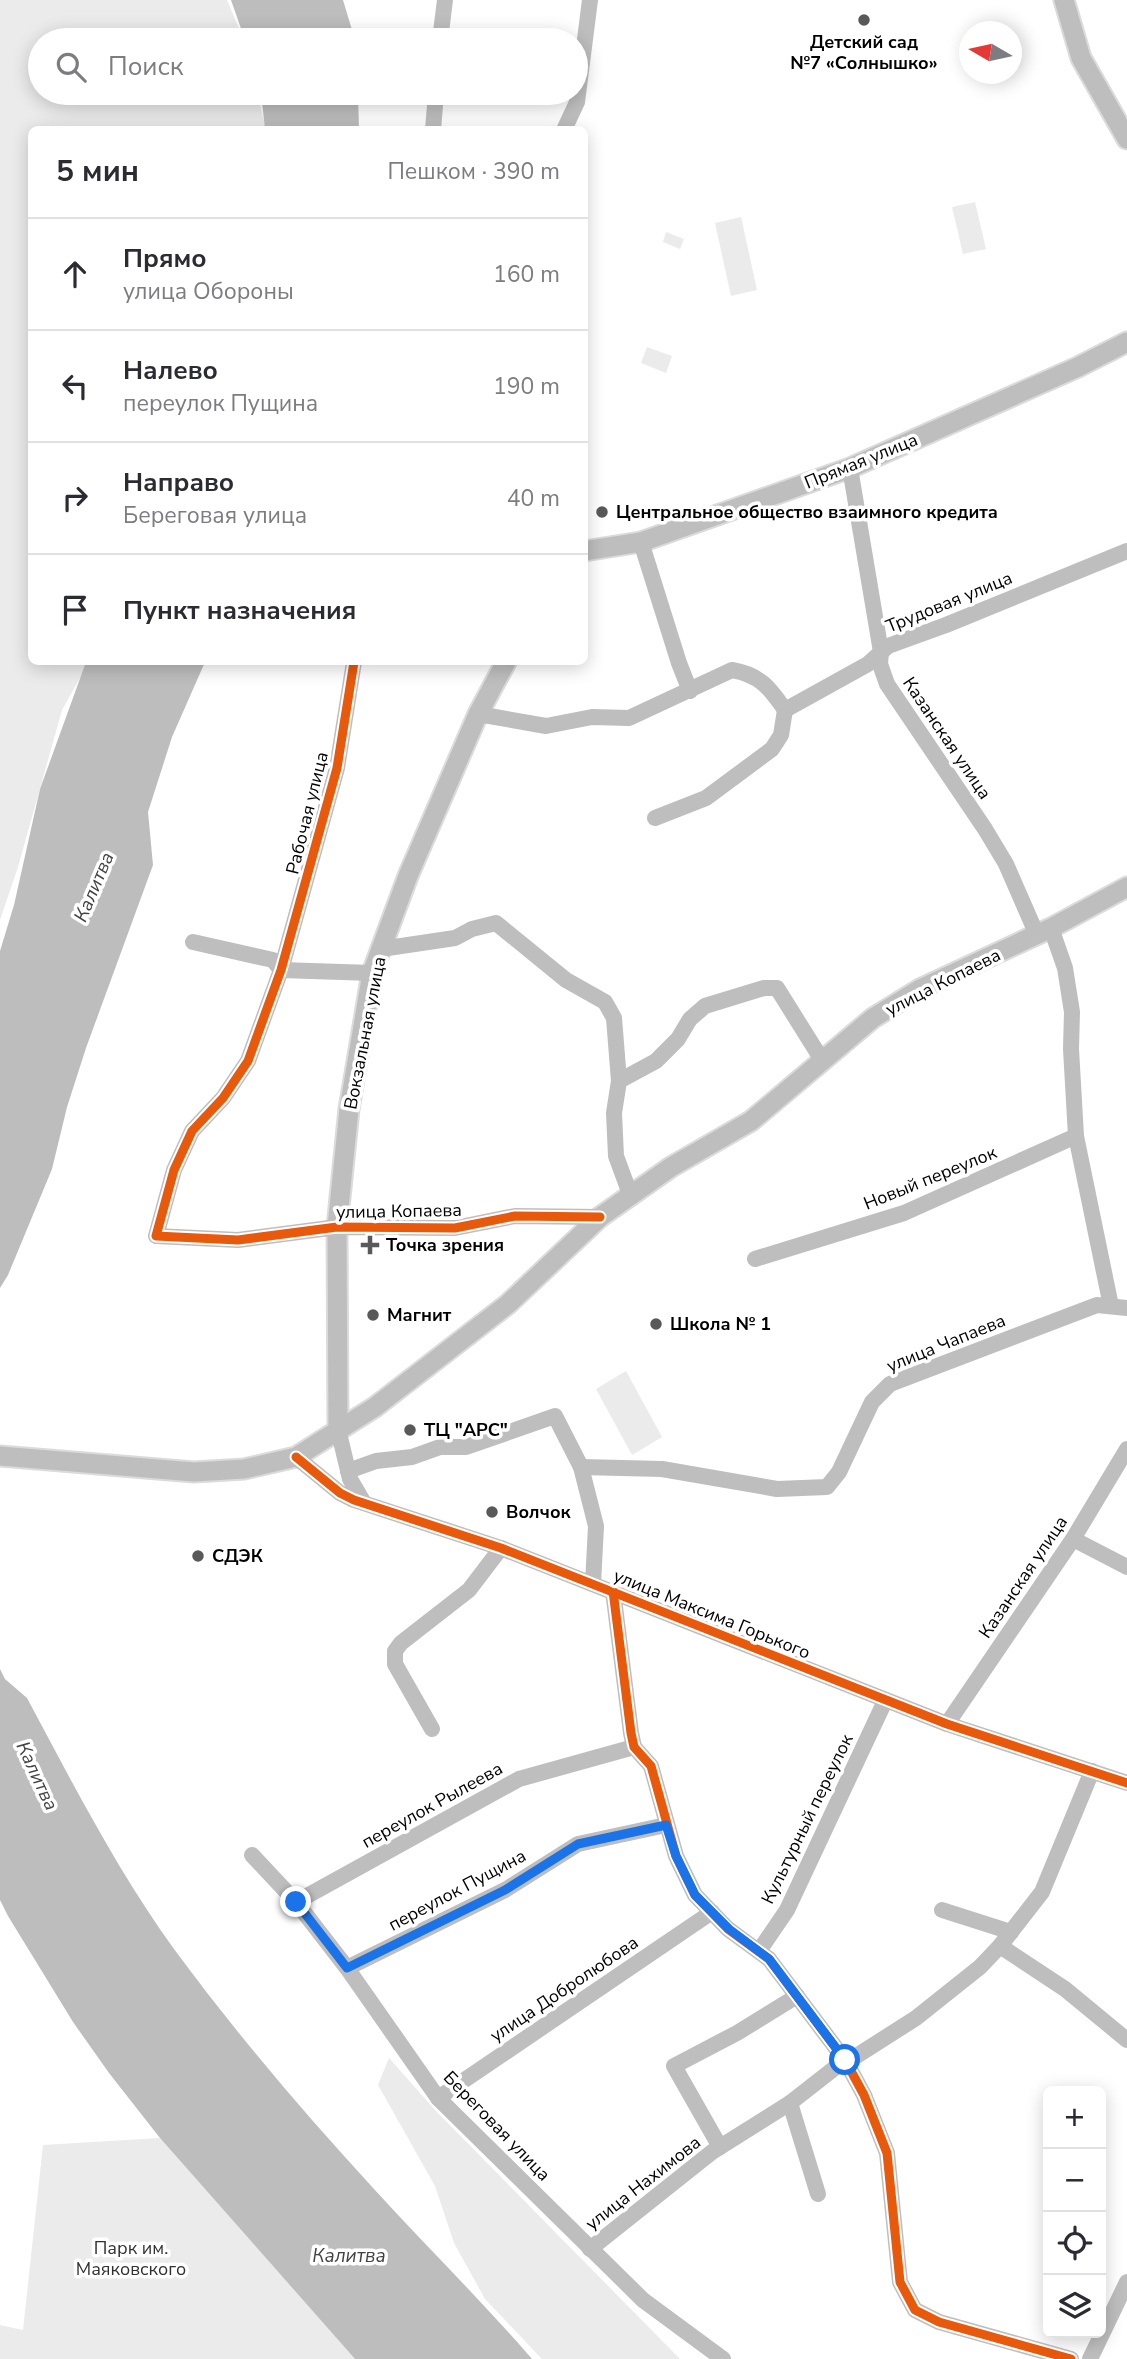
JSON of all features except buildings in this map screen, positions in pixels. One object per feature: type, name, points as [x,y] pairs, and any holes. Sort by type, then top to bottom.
[{"type":"main road","points":[[1064,0],[1082,58],[1127,139]]},
{"type":"main road","name":"Прямая улица","points":[[588,550],[641,542],[850,468],[1078,367],[1127,342]]},
{"type":"main road","name":"Вокзальная улица","points":[[338,1429],[337,1227],[349,1109],[372,973],[408,876],[478,715],[504,665]]},
{"type":"main road","name":"улица Копаева","points":[[296,1457],[371,1410],[508,1304],[600,1217],[630,1194],[751,1121],[873,1018],[920,989],[1044,931],[1127,887]]},
{"type":"main road","points":[[0,1456],[194,1472],[244,1469],[296,1457]]},
{"type":"street","points":[[442,28],[445,0]]},
{"type":"street","points":[[586,28],[590,0]]},
{"type":"street","points":[[433,126],[435,105]]},
{"type":"street","points":[[566,126],[576,105]]},
{"type":"street","name":"Казанская улица","points":[[850,468],[881,652],[880,664],[887,684],[985,829],[1065,968],[1072,1012],[1076,1136],[1119,1307]]},
{"type":"street","points":[[641,542],[678,663],[691,691]]},
{"type":"street","name":"Трудовая улица","points":[[785,710],[868,664],[888,646],[1127,551]]},
{"type":"street","name":"Рабочая улица","points":[[156,1237],[174,1170],[192,1131],[223,1098],[248,1061],[281,970],[337,768],[354,665]]},
{"type":"street","points":[[478,715],[546,726],[592,717],[629,718],[732,670],[749,673],[770,689],[785,710],[781,735],[772,749],[706,798],[655,818]]},
{"type":"street","points":[[381,949],[455,938],[472,929],[496,923],[566,980],[605,1002],[614,1018],[619,1080],[614,1113],[616,1156],[630,1194]]},
{"type":"street","points":[[193,942],[273,960],[281,970],[372,973]]},
{"type":"street","points":[[619,1080],[656,1061],[678,1039],[690,1019],[705,1006],[764,988],[777,988],[822,1060]]},
{"type":"street","name":"Новый переулок","points":[[755,1259],[904,1213],[1076,1136]]},
{"type":"street","name":"улица Копаева","points":[[156,1237],[238,1240],[337,1227],[456,1228],[515,1216],[600,1217]]},
{"type":"street","name":"улица Чапаева","points":[[581,1467],[662,1469],[777,1489],[827,1487],[839,1472],[872,1402],[890,1384],[1097,1305],[1119,1307]]},
{"type":"street","points":[[348,1471],[376,1461],[412,1457],[440,1447],[466,1447],[555,1416],[581,1467],[596,1527],[593,1584]]},
{"type":"street","points":[[338,1429],[348,1471],[364,1503]]},
{"type":"street","name":"Казанская улица","points":[[947,1724],[1073,1539],[1127,1449]]},
{"type":"street","name":"улица Максима Горького","points":[[296,1457],[340,1493],[364,1503],[501,1548],[947,1724],[1127,1783]]},
{"type":"street","points":[[1073,1539],[1127,1567]]},
{"type":"street","points":[[432,1729],[394,1664],[395,1651],[401,1643],[469,1590],[501,1548]]},
{"type":"street","points":[[613,1591],[634,1747],[650,1766],[676,1856],[695,1895],[729,1929],[769,1959],[845,2060],[864,2095],[887,2153],[900,2282],[915,2310],[939,2322],[1072,2359]]},
{"type":"street","name":"Культурный переулок","points":[[759,1951],[787,1910],[885,1701]]},
{"type":"street","name":"переулок Рылеева","points":[[296,1902],[519,1779],[634,1747]]},
{"type":"street","name":"улица Нахимова","points":[[590,2249],[720,2147],[790,2103],[845,2060],[858,2055],[916,2018],[979,1967],[1000,1946],[1042,1892],[1093,1771]]},
{"type":"street","name":"переулок Пущина","points":[[347,1968],[505,1890],[578,1844],[666,1825]]},
{"type":"street","name":"Береговая улица","points":[[252,1855],[296,1902],[347,1968],[438,2098],[643,2300],[723,2359]]},
{"type":"street","points":[[943,1910],[1011,1932]]},
{"type":"street","name":"улица Добролюбова","points":[[438,2098],[712,1913]]},
{"type":"street","points":[[1000,1946],[1065,1989],[1127,2040]]},
{"type":"street","name":"улица Нахимова","points":[[720,2147],[674,2066],[737,2033],[797,1996]]},
{"type":"street","points":[[790,2103],[818,2194]]},
{"type":"street","points":[[1090,2359],[1127,2282]]},
{"type":"green space","points":[[0,0],[227,0],[239,28],[28,28],[28,105],[260,105],[265,126],[28,126],[28,665],[87,665],[62,710],[18,867],[0,920]]},
{"type":"green space","points":[[975,202],[986,249],[963,254],[952,207]]},
{"type":"green space","points":[[741,217],[757,290],[731,296],[715,223]]},
{"type":"green space","points":[[666,232],[684,239],[680,249],[663,242]]},
{"type":"green space","points":[[647,347],[672,356],[666,373],[641,363]]},
{"type":"green space","points":[[626,1371],[662,1437],[632,1455],[596,1389]]},
{"type":"green space","points":[[389,2058],[435,2110],[680,2359],[542,2359],[485,2299],[454,2243],[435,2186],[378,2085]]},
{"type":"green space","name":"Парк им. Маяковского","points":[[160,2138],[355,2359],[0,2359],[0,2325],[23,2330],[43,2145]]},
{"type":"water","points":[[231,0],[343,0],[351,28],[241,28]]},
{"type":"water","points":[[262,105],[358,105],[359,126],[265,126]]},
{"type":"water","name":"Калитва","points":[[85,665],[204,665],[172,737],[148,812],[153,865],[86,1048],[67,1107],[52,1169],[8,1275],[0,1288],[0,951],[14,905],[40,789]]},
{"type":"water","name":"Калитва","points":[[0,1669],[5,1679],[27,1698],[115,1858],[153,1919],[197,1980],[322,2131],[532,2359],[355,2359],[160,2138],[109,2073],[73,2022],[0,1900]]},
{"type":"cycle path","points":[[354,665],[337,768],[281,970],[248,1061],[223,1098],[192,1131],[174,1170],[156,1236],[238,1240],[337,1227],[455,1228],[515,1216],[600,1217]]},
{"type":"cycle path","points":[[296,1457],[340,1493],[354,1500],[501,1548],[947,1724],[1127,1783]]},
{"type":"cycle path","points":[[613,1591],[634,1747],[651,1766],[676,1856],[695,1895],[728,1929],[769,1959],[845,2060],[864,2095],[887,2153],[900,2282],[915,2310],[939,2322],[1071,2359]]},
{"type":"place","name":"Детский сад №7 «Солнышко»","points":[[864,20]]},
{"type":"place","name":"Центральное общество взаимного кредита","points":[[602,512]]},
{"type":"place","name":"Точка зрения","points":[[370,1245]]},
{"type":"place","name":"Магнит","points":[[373,1315]]},
{"type":"place","name":"Школа № 1","points":[[656,1324]]},
{"type":"place","name":"ТЦ \"АРС\"","points":[[410,1430]]},
{"type":"place","name":"Волчок","points":[[492,1512]]},
{"type":"place","name":"СДЭК","points":[[198,1556]]},
{"type":"route","points":[[296,1902],[347,1968],[505,1890],[578,1844],[666,1825],[676,1856],[695,1895],[729,1929],[769,1959],[845,2060]]}]
